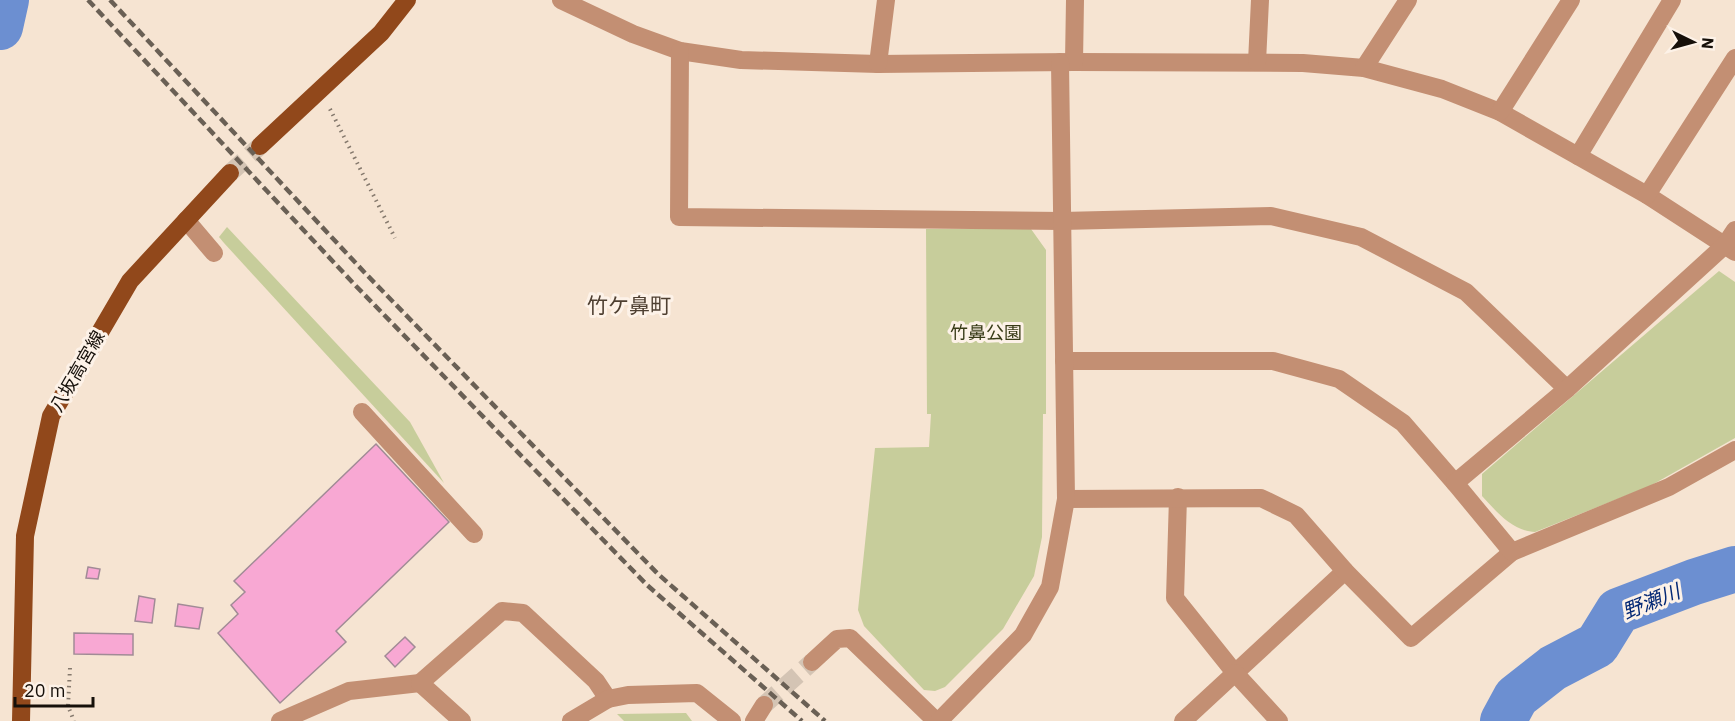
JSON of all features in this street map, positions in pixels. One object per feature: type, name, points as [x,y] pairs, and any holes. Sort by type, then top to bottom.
[{"type":"main road","points":[[260,146],[381,33],[406,0]]},
{"type":"main road","name":"八坂高宮線","points":[[21,721],[25,536],[51,416],[130,281],[230,173]]},
{"type":"street","points":[[561,0],[633,34],[680,51],[741,60],[878,64],[1257,62],[1364,68],[1442,89],[1500,112],[1732,242],[1567,389],[1455,483]]},
{"type":"street","points":[[878,64],[886,0]]},
{"type":"street","points":[[812,662],[837,639],[850,638],[937,721],[1023,634],[1050,586],[1066,499],[1062,221],[1067,62],[1075,0]]},
{"type":"street","points":[[1257,62],[1260,0]]},
{"type":"street","points":[[1364,68],[1408,0]]},
{"type":"street","points":[[1500,112],[1571,0]]},
{"type":"street","points":[[1578,156],[1672,0]]},
{"type":"street","points":[[680,51],[679,217],[1062,221],[1272,216],[1361,237],[1466,292],[1567,389]]},
{"type":"street","points":[[1647,195],[1735,58]]},
{"type":"street","points":[[186,220],[214,253]]},
{"type":"street","points":[[1064,361],[1273,361],[1338,379],[1402,423],[1512,552]]},
{"type":"street","points":[[362,412],[474,534]]},
{"type":"street","points":[[1066,499],[1261,498],[1296,515],[1345,571],[1411,638],[1512,552],[1669,487],[1735,450]]},
{"type":"street","points":[[1178,497],[1175,598],[1235,673],[1279,721]]},
{"type":"street","points":[[1184,721],[1345,571]]},
{"type":"street","points":[[280,721],[349,691],[420,682],[502,611],[523,613],[596,681],[608,699]]},
{"type":"street","points":[[420,682],[462,721]]},
{"type":"street","points":[[571,721],[608,699],[628,695],[697,693],[732,721]]},
{"type":"street","points":[[754,721],[764,705]]},
{"type":"path","points":[[320,89],[395,238]]},
{"type":"path","points":[[70,668],[68,706],[74,721]]},
{"type":"green space","points":[[227,227],[410,422],[444,483],[224,243],[219,237]]},
{"type":"green space","name":"竹鼻公園","points":[[926,229],[1031,229],[1046,250],[1046,414],[1043,414],[1042,537],[1034,576],[1003,629],[945,687],[935,691],[924,690],[864,626],[858,610],[875,448],[929,447],[931,414],[927,414]]},
{"type":"green space","points":[[1719,271],[1735,282],[1735,438],[1650,486],[1535,532],[1519,528],[1506,520],[1482,496],[1482,474]]},
{"type":"green space","points":[[686,713],[692,721],[624,721],[617,714]]},
{"type":"building","points":[[376,444],[449,522],[336,631],[346,642],[280,703],[218,633],[238,614],[231,605],[245,592],[234,581]]},
{"type":"building","points":[[88,567],[100,569],[98,579],[86,578]]},
{"type":"building","points":[[139,596],[155,599],[152,623],[135,621]]},
{"type":"building","points":[[178,604],[203,608],[199,629],[175,626]]},
{"type":"building","points":[[74,633],[133,634],[133,655],[74,654]]},
{"type":"building","points":[[405,637],[415,647],[395,667],[385,656]]},
{"type":"waterway","points":[[0,27],[6,0]]},
{"type":"waterway","name":"野瀬川","points":[[1503,721],[1516,697],[1553,668],[1597,645],[1618,611],[1735,569]]},
{"type":"tunnel","points":[[230,173],[260,146]]},
{"type":"tunnel","points":[[764,705],[812,662]]},
{"type":"railway","points":[[88,0],[355,285],[647,585],[802,721]]},
{"type":"railway","points":[[110,0],[366,274],[658,574],[825,721]]},
{"type":"district","name":"竹ケ鼻町","points":[[629,305]]}]
